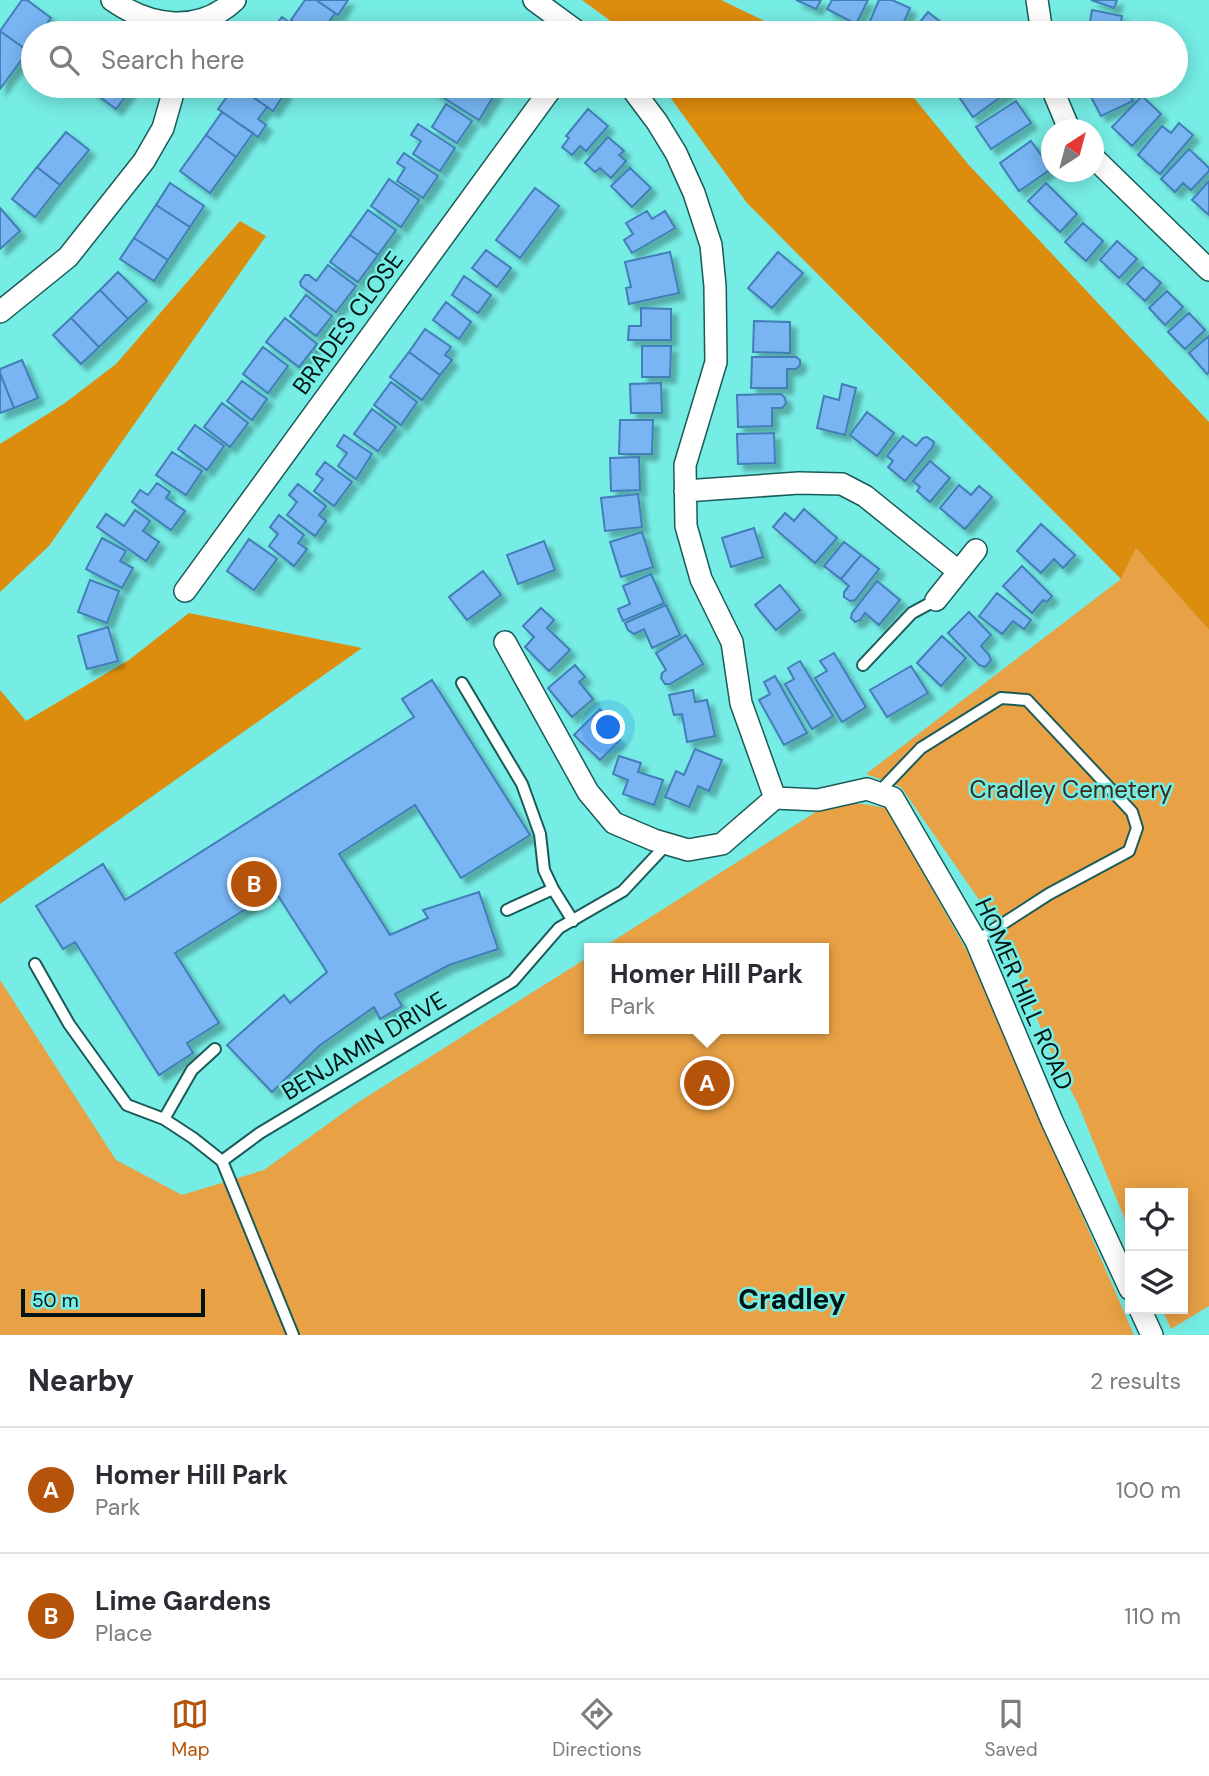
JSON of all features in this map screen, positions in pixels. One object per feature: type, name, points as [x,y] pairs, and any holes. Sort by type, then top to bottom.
[{"type":"street","points":[[112,0],[124,8],[159,21]]},
{"type":"street","points":[[197,21],[216,13],[234,0]]},
{"type":"street","points":[[534,0],[563,21]]},
{"type":"street","points":[[1037,0],[1040,21]]},
{"type":"street","points":[[0,312],[68,257],[144,161],[163,128],[172,98]]},
{"type":"street","name":"BRADES CLOSE","points":[[186,591],[544,98]]},
{"type":"street","points":[[639,98],[676,153],[695,193],[711,244],[715,286],[716,362],[685,465],[686,526],[701,579],[732,642],[741,703],[775,798]]},
{"type":"street","points":[[1056,98],[1065,119]]},
{"type":"street","points":[[1104,168],[1209,270]]},
{"type":"street","points":[[685,491],[799,483],[842,484],[864,496],[958,571]]},
{"type":"street","points":[[936,600],[976,550]]},
{"type":"street","points":[[505,642],[588,792],[614,823],[654,840],[688,850],[722,844],[775,798],[818,800],[867,789],[878,793]]},
{"type":"street","name":"HOMER HILL ROAD","points":[[878,793],[893,798],[976,941],[1052,1121],[1125,1278]]},
{"type":"street","points":[[1142,1314],[1152,1335]]},
{"type":"lane","points":[[863,666],[912,613],[936,600]]},
{"type":"lane","points":[[462,683],[522,784],[540,834],[544,870],[573,921]]},
{"type":"lane","points":[[878,793],[921,748],[1000,698],[1027,700],[1132,812],[1136,828],[1129,851],[1049,894],[976,941]]},
{"type":"lane","name":"BENJAMIN DRIVE","points":[[222,1161],[260,1133],[513,981],[559,928],[623,891],[667,844]]},
{"type":"lane","points":[[507,910],[553,889]]},
{"type":"lane","points":[[35,964],[69,1024],[127,1105],[164,1119],[222,1161],[293,1335]]},
{"type":"lane","points":[[164,1119],[192,1070],[215,1049]]},
{"type":"green space","name":"Cradley Cemetery","points":[[1136,548],[1209,630],[1209,1306],[1171,1329],[1164,1314],[1188,1314],[1188,1188],[1125,1188],[1125,1220],[1078,1104],[1051,1052],[998,927],[901,787],[866,774],[1121,579]]},
{"type":"green space","points":[[830,803],[886,808],[968,953],[1134,1335],[0,1335],[0,980],[116,1160],[182,1195],[264,1170],[357,1103],[584,960],[584,1034],[829,1034],[829,943],[610,943]]},
{"type":"shaded area","points":[[582,0],[721,0],[764,21],[610,21]]},
{"type":"shaded area","points":[[671,98],[914,98],[968,164],[1209,422],[1209,630],[1136,548],[1121,579],[747,203]]},
{"type":"shaded area","points":[[240,221],[266,236],[49,546],[0,592],[0,444],[65,403],[116,364]]},
{"type":"shaded area","points":[[189,613],[362,648],[0,904],[0,690],[26,721],[129,660]]},
{"type":"building","points":[[22,0],[27,0],[51,18],[49,21],[21,21],[21,46],[0,31]]},
{"type":"building","points":[[305,0],[316,0],[335,13],[329,21],[291,20]]},
{"type":"building","points":[[316,0],[348,0],[338,15]]},
{"type":"building","points":[[796,0],[821,0],[816,9]]},
{"type":"building","points":[[832,0],[868,0],[858,21],[850,21],[827,9]]},
{"type":"building","points":[[879,0],[892,0],[910,8],[904,21],[870,21]]},
{"type":"building","points":[[1091,0],[1117,0],[1114,8]]},
{"type":"building","points":[[1092,10],[1122,16],[1121,21],[1090,21]]},
{"type":"building","points":[[928,12],[939,21],[921,21]]},
{"type":"building","points":[[0,31],[21,46],[21,60],[0,89]]},
{"type":"building","points":[[101,98],[124,98],[116,109]]},
{"type":"building","points":[[226,98],[254,98],[267,107],[258,119],[266,125],[258,137],[218,109]]},
{"type":"building","points":[[254,98],[282,98],[273,111]]},
{"type":"building","points":[[444,98],[492,98],[479,120]]},
{"type":"building","points":[[960,98],[999,98],[973,117]]},
{"type":"building","points":[[1092,98],[1131,98],[1133,101],[1101,116]]},
{"type":"building","points":[[1140,98],[1144,98],[1161,114],[1132,146],[1112,127]]},
{"type":"building","points":[[1016,101],[1031,123],[991,149],[976,127]]},
{"type":"building","points":[[446,104],[472,121],[457,143],[432,127]]},
{"type":"building","points":[[588,109],[608,126],[586,151],[580,146],[572,155],[562,147],[569,138],[566,136]]},
{"type":"building","points":[[222,112],[253,133],[236,157],[206,135]]},
{"type":"building","points":[[1179,123],[1193,135],[1160,174],[1138,155],[1162,126],[1171,133]]},
{"type":"building","points":[[418,124],[455,148],[440,171],[413,154],[421,141],[411,135]]},
{"type":"building","points":[[66,132],[89,150],[60,185],[37,167]]},
{"type":"building","points":[[206,135],[236,157],[210,193],[180,171]]},
{"type":"building","points":[[608,137],[624,151],[619,155],[626,161],[611,178],[600,168],[595,172],[585,163]]},
{"type":"building","points":[[1031,141],[1041,155],[1041,176],[1019,191],[1000,163]]},
{"type":"building","points":[[1189,149],[1209,171],[1191,190],[1183,183],[1175,192],[1161,179]]},
{"type":"building","points":[[404,153],[438,176],[423,198],[397,181],[405,168],[397,163]]},
{"type":"building","points":[[37,167],[60,185],[35,217],[12,199]]},
{"type":"building","points":[[630,168],[651,188],[632,207],[611,186]]},
{"type":"building","points":[[389,179],[419,200],[401,227],[371,206]]},
{"type":"building","points":[[1209,181],[1209,215],[1192,200]]},
{"type":"building","points":[[170,183],[204,206],[190,227],[156,205]]},
{"type":"building","points":[[1046,183],[1077,214],[1060,232],[1028,201]]},
{"type":"building","points":[[535,188],[559,206],[520,258],[496,240]]},
{"type":"building","points":[[156,205],[190,227],[168,260],[134,238]]},
{"type":"building","points":[[0,208],[20,231],[0,249]]},
{"type":"building","points":[[368,210],[396,230],[378,255],[350,235]]},
{"type":"building","points":[[647,211],[652,219],[665,211],[675,228],[632,253],[624,240],[633,234],[626,223]]},
{"type":"building","points":[[1083,223],[1103,241],[1086,261],[1065,242]]},
{"type":"building","points":[[350,235],[378,255],[358,282],[330,262]]},
{"type":"building","points":[[134,238],[168,260],[154,281],[120,259]]},
{"type":"building","points":[[1117,241],[1137,259],[1119,278],[1100,260]]},
{"type":"building","points":[[486,250],[511,268],[497,287],[472,268]]},
{"type":"building","points":[[670,252],[679,293],[629,304],[626,288],[631,287],[625,262]]},
{"type":"building","points":[[778,252],[803,273],[772,308],[748,288]]},
{"type":"building","points":[[328,265],[356,286],[336,312],[301,286],[300,282],[305,275],[316,281]]},
{"type":"building","points":[[1143,267],[1161,283],[1145,301],[1127,284]]},
{"type":"building","points":[[118,272],[147,301],[128,319],[100,290]]},
{"type":"building","points":[[464,276],[491,295],[478,313],[452,295]]},
{"type":"building","points":[[100,290],[128,319],[99,347],[71,318]]},
{"type":"building","points":[[1167,291],[1183,307],[1165,325],[1149,308]]},
{"type":"building","points":[[306,295],[332,316],[316,336],[290,316]]},
{"type":"building","points":[[446,302],[471,322],[459,339],[433,320]]},
{"type":"building","points":[[641,308],[671,309],[671,340],[628,340],[629,326],[641,326]]},
{"type":"building","points":[[1189,313],[1205,330],[1185,349],[1168,332]]},
{"type":"building","points":[[71,318],[99,347],[81,364],[53,335]]},
{"type":"building","points":[[285,318],[317,344],[299,367],[266,342]]},
{"type":"building","points":[[754,321],[790,322],[790,353],[753,352]]},
{"type":"building","points":[[425,329],[451,347],[445,355],[452,360],[440,375],[409,352]]},
{"type":"building","points":[[1209,336],[1209,372],[1207,374],[1189,353]]},
{"type":"building","points":[[642,346],[671,346],[670,377],[642,377]]},
{"type":"building","points":[[263,347],[288,366],[268,393],[243,374]]},
{"type":"building","points":[[409,352],[440,375],[422,400],[390,377]]},
{"type":"building","points":[[752,357],[796,357],[800,360],[800,365],[796,369],[787,369],[787,388],[751,388]]},
{"type":"building","points":[[22,360],[38,398],[14,408],[0,369]]},
{"type":"building","points":[[0,373],[14,408],[0,413]]},
{"type":"building","points":[[242,381],[267,399],[252,420],[227,401]]},
{"type":"building","points":[[391,382],[417,402],[401,425],[374,405]]},
{"type":"building","points":[[661,383],[662,413],[631,413],[630,384]]},
{"type":"building","points":[[842,384],[856,388],[845,435],[817,428],[824,396],[839,400]]},
{"type":"building","points":[[781,394],[786,404],[782,408],[772,408],[772,426],[738,427],[737,395]]},
{"type":"building","points":[[222,403],[248,423],[230,447],[204,427]]},
{"type":"building","points":[[372,409],[396,427],[378,451],[354,434]]},
{"type":"building","points":[[867,412],[894,433],[877,456],[850,435]]},
{"type":"building","points":[[620,420],[653,420],[652,454],[619,454]]},
{"type":"building","points":[[195,425],[224,446],[207,470],[178,449]]},
{"type":"building","points":[[774,433],[775,463],[738,464],[737,434]]},
{"type":"building","points":[[344,435],[372,454],[356,479],[338,466],[347,453],[337,446]]},
{"type":"building","points":[[903,436],[916,446],[927,437],[934,442],[905,481],[888,467],[893,461],[887,456]]},
{"type":"building","points":[[172,452],[202,471],[186,495],[156,475]]},
{"type":"building","points":[[639,457],[640,490],[611,491],[610,458]]},
{"type":"building","points":[[930,461],[950,478],[930,502],[917,491],[920,487],[913,481]]},
{"type":"building","points":[[325,462],[352,482],[334,506],[314,491],[323,479],[316,474]]},
{"type":"building","points":[[157,483],[170,492],[166,498],[185,511],[171,530],[132,502],[140,490],[148,495]]},
{"type":"building","points":[[298,484],[326,506],[319,515],[326,521],[315,536],[287,515],[297,502],[289,495]]},
{"type":"building","points":[[959,485],[971,495],[979,486],[992,497],[965,529],[940,508]]},
{"type":"building","points":[[638,494],[642,527],[605,531],[601,498]]},
{"type":"building","points":[[804,509],[837,538],[815,563],[773,527],[785,513],[794,521]]},
{"type":"building","points":[[135,510],[150,521],[143,531],[159,542],[146,561],[97,527],[106,514],[124,526]]},
{"type":"building","points":[[279,515],[304,535],[298,543],[307,549],[294,566],[269,546],[278,534],[270,527]]},
{"type":"building","points":[[1041,524],[1075,555],[1063,568],[1054,559],[1041,573],[1017,551]]},
{"type":"building","points":[[754,528],[763,557],[731,567],[722,538]]},
{"type":"building","points":[[642,532],[653,567],[621,577],[610,542]]},
{"type":"building","points":[[102,538],[126,551],[120,561],[133,568],[122,588],[86,569]]},
{"type":"building","points":[[249,539],[277,559],[254,590],[227,571]]},
{"type":"building","points":[[544,541],[555,570],[518,584],[507,555]]},
{"type":"building","points":[[844,542],[861,555],[841,579],[824,566]]},
{"type":"building","points":[[861,555],[879,569],[855,600],[850,601],[844,597],[849,586],[841,579]]},
{"type":"building","points":[[1022,566],[1052,596],[1047,602],[1043,600],[1032,613],[1003,586]]},
{"type":"building","points":[[483,571],[501,595],[467,620],[449,597]]},
{"type":"building","points":[[651,574],[664,603],[623,621],[618,609],[630,604],[623,586]]},
{"type":"building","points":[[90,580],[119,591],[107,623],[78,612]]},
{"type":"building","points":[[877,581],[900,600],[879,625],[865,613],[855,622],[851,618],[852,613]]},
{"type":"building","points":[[780,585],[800,610],[776,630],[755,605]]},
{"type":"building","points":[[997,593],[1031,620],[1024,629],[1013,621],[1002,634],[979,616]]},
{"type":"building","points":[[666,605],[680,635],[652,648],[644,629],[634,634],[628,630],[625,623]]},
{"type":"building","points":[[541,608],[554,620],[547,628],[570,650],[549,671],[525,647],[534,637],[523,626]]},
{"type":"building","points":[[969,612],[991,635],[981,646],[991,660],[985,667],[979,665],[948,633]]},
{"type":"building","points":[[108,627],[118,661],[87,669],[78,636]]},
{"type":"building","points":[[686,635],[703,664],[670,684],[665,684],[661,678],[666,670],[656,653]]},
{"type":"building","points":[[942,636],[966,658],[941,686],[917,663]]},
{"type":"building","points":[[834,653],[866,707],[842,722],[815,678],[827,671],[820,661]]},
{"type":"building","points":[[800,661],[833,716],[812,729],[785,684],[794,679],[788,668]]},
{"type":"building","points":[[575,665],[585,677],[579,682],[593,699],[572,717],[548,688]]},
{"type":"building","points":[[911,666],[928,693],[887,717],[870,690]]},
{"type":"building","points":[[775,676],[807,733],[784,745],[759,700],[770,694],[764,682]]},
{"type":"building","points":[[432,680],[530,835],[461,878],[415,805],[339,854],[390,935],[428,918],[423,910],[479,892],[498,949],[449,965],[395,994],[402,1006],[380,1019],[374,1007],[319,1046],[272,1092],[227,1045],[284,995],[290,1003],[327,972],[275,891],[175,953],[219,1023],[187,1043],[193,1053],[159,1075],[75,942],[63,949],[36,906],[103,864],[125,900],[414,717],[402,699]]},
{"type":"building","points":[[693,690],[695,702],[707,700],[715,736],[687,742],[682,714],[674,715],[669,695]]},
{"type":"building","points":[[600,709],[606,715],[600,721],[620,740],[600,760],[574,735]]},
{"type":"building","points":[[695,749],[722,760],[709,791],[698,786],[689,807],[665,797],[676,771],[684,775]]},
{"type":"building","points":[[619,756],[641,763],[638,772],[663,780],[654,805],[623,794],[628,780],[613,774]]},
{"type":"place","name":"Lime Gardens","points":[[254,884]]},
{"type":"place","name":"Homer Hill Park","points":[[707,1083]]},
{"type":"district","name":"Cradley","points":[[792,1299]]}]
